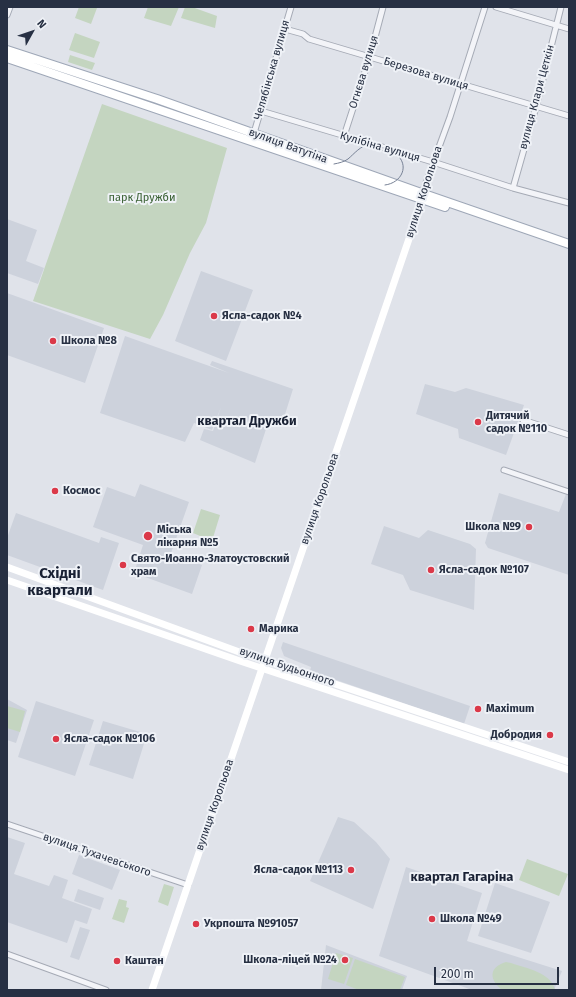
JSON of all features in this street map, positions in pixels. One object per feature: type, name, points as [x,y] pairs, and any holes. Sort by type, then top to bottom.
[{"type":"main road","name":"вулиця Ватутіна","points":[[7,50],[157,99],[254,133],[423,197],[569,249]]},
{"type":"main road","name":"вулиця Ватутіна","points":[[7,58],[423,197],[569,244]]},
{"type":"main road","name":"вулиця Корольова","points":[[152,990],[423,197]]},
{"type":"main road","name":"вулиця Будьонного","points":[[7,567],[265,660],[569,762]]},
{"type":"main road","name":"вулиця Будьонного","points":[[7,580],[262,668],[569,770]]},
{"type":"street","points":[[7,15],[10,7]]},
{"type":"street","name":"Челябінська вулиця","points":[[254,133],[291,7]]},
{"type":"street","name":"Огнєва вулиця","points":[[344,136],[370,56],[383,7]]},
{"type":"street","name":"вулиця Корольова","points":[[423,197],[424,188],[485,7]]},
{"type":"street","points":[[496,7],[569,29]]},
{"type":"street","name":"вулиця Клари Цеткін","points":[[513,188],[562,7]]},
{"type":"street","name":"Березова вулиця","points":[[285,29],[303,34],[309,39],[569,116]]},
{"type":"street","name":"Кулібіна вулиця","points":[[261,111],[433,162],[513,188],[569,203]]},
{"type":"street","points":[[523,420],[569,435]]},
{"type":"street","points":[[504,470],[569,492]]},
{"type":"street","name":"вулиця Тухачевського","points":[[7,824],[188,885]]},
{"type":"street","points":[[7,954],[106,990]]},
{"type":"shaded area","points":[[7,219],[37,230],[26,261],[44,268],[38,284],[7,273]]},
{"type":"shaded area","name":"Ясла-садок №4","points":[[201,271],[253,290],[226,361],[175,341]]},
{"type":"shaded area","name":"Школа №8","points":[[7,293],[104,328],[85,383],[7,355]]},
{"type":"shaded area","points":[[125,336],[229,373],[210,365],[212,361],[293,389],[281,427],[268,423],[255,463],[200,440],[204,429],[213,431],[221,407],[212,430],[194,423],[185,442],[100,413]]},
{"type":"shaded area","name":"Дитячий садок №110","points":[[425,384],[455,392],[466,388],[524,405],[506,455],[459,438],[458,429],[416,414]]},
{"type":"shaded area","name":"Міська лікарня №5","points":[[140,484],[189,502],[171,553],[202,565],[192,594],[134,573],[143,545],[93,527],[107,487],[135,497]]},
{"type":"shaded area","name":"Школа №9","points":[[499,493],[559,512],[566,494],[569,495],[569,575],[488,548],[485,543]]},
{"type":"shaded area","points":[[16,513],[99,543],[101,537],[119,543],[103,590],[7,555],[7,538]]},
{"type":"shaded area","name":"Ясла-садок №107","points":[[384,526],[419,538],[428,530],[470,544],[476,549],[474,610],[410,590],[403,575],[371,564]]},
{"type":"shaded area","points":[[283,642],[470,706],[464,724],[310,671],[311,667],[284,656],[281,648]]},
{"type":"shaded area","points":[[7,699],[27,710],[16,743],[7,740]]},
{"type":"shaded area","name":"Ясла-садок №106","points":[[36,701],[94,720],[75,776],[18,757]]},
{"type":"shaded area","points":[[103,721],[147,734],[133,779],[89,765]]},
{"type":"shaded area","name":"Ясла-садок №113","points":[[338,817],[354,822],[376,842],[390,859],[373,909],[310,881]]},
{"type":"shaded area","points":[[7,837],[25,843],[14,874],[49,886],[54,875],[68,880],[62,898],[92,909],[87,924],[75,920],[67,943],[7,922]]},
{"type":"shaded area","points":[[79,855],[120,870],[112,890],[72,874]]},
{"type":"shaded area","name":"Школа №49","points":[[406,867],[482,893],[467,941],[562,971],[554,990],[472,990],[379,956]]},
{"type":"shaded area","points":[[495,883],[550,902],[531,953],[478,936]]},
{"type":"shaded area","points":[[78,889],[104,898],[100,910],[74,901]]},
{"type":"shaded area","points":[[80,927],[90,930],[79,960],[70,957]]},
{"type":"shaded area","name":"Школа-ліцей №24","points":[[326,945],[407,976],[402,990],[321,990]]},
{"type":"green space","points":[[79,7],[97,8],[91,24],[75,18]]},
{"type":"green space","points":[[148,7],[179,7],[171,26],[144,18]]},
{"type":"green space","points":[[185,7],[192,7],[217,16],[215,28],[181,18]]},
{"type":"green space","points":[[75,33],[100,42],[94,58],[69,50]]},
{"type":"green space","points":[[70,55],[95,63],[92,70],[68,62]]},
{"type":"green space","name":"парк Дружби","points":[[102,104],[227,148],[206,223],[190,253],[163,315],[150,339],[33,301]]},
{"type":"green space","points":[[201,509],[220,515],[212,541],[193,533]]},
{"type":"green space","points":[[7,706],[25,711],[20,732],[7,728]]},
{"type":"green space","points":[[527,859],[568,874],[559,896],[519,880]]},
{"type":"green space","points":[[164,884],[174,887],[168,906],[158,902]]},
{"type":"green space","points":[[119,899],[127,901],[126,907],[129,908],[124,923],[112,919]]},
{"type":"green space","points":[[336,953],[353,958],[344,984],[328,979]]},
{"type":"green space","points":[[355,959],[405,977],[400,990],[359,990],[346,985]]},
{"type":"green space","points":[[506,962],[531,969],[544,975],[553,984],[555,990],[501,989],[494,981],[493,974],[496,967]]},
{"type":"tram line","points":[[334,164],[346,160],[366,145],[387,149],[394,152],[400,158],[403,163],[403,168],[400,177],[396,181],[385,185]]},
{"type":"place","name":"Ясла-садок №4","points":[[214,316]]},
{"type":"place","name":"Школа №8","points":[[53,341]]},
{"type":"place","name":"Дитячий садок №110","points":[[478,422]]},
{"type":"place","name":"Космос","points":[[55,491]]},
{"type":"place","name":"Школа №9","points":[[529,527]]},
{"type":"place","name":"Міська лікарня №5","points":[[148,536]]},
{"type":"place","name":"Свято-Иоанно-Златоустовский храм","points":[[123,565]]},
{"type":"place","name":"Ясла-садок №107","points":[[431,570]]},
{"type":"place","name":"Марика","points":[[251,629]]},
{"type":"place","name":"Maximum","points":[[478,709]]},
{"type":"place","name":"Добродия","points":[[550,735]]},
{"type":"place","name":"Ясла-садок №106","points":[[56,739]]},
{"type":"place","name":"Ясла-садок №113","points":[[351,870]]},
{"type":"place","name":"Школа №49","points":[[432,919]]},
{"type":"place","name":"Укрпошта №91057","points":[[196,924]]},
{"type":"place","name":"Школа-ліцей №24","points":[[345,960]]},
{"type":"place","name":"Каштан","points":[[117,961]]},
{"type":"district","name":"квартал Дружби","points":[[247,421]]},
{"type":"district","name":"Східні квартали","points":[[60,582]]},
{"type":"district","name":"квартал Гагаріна","points":[[462,877]]}]
